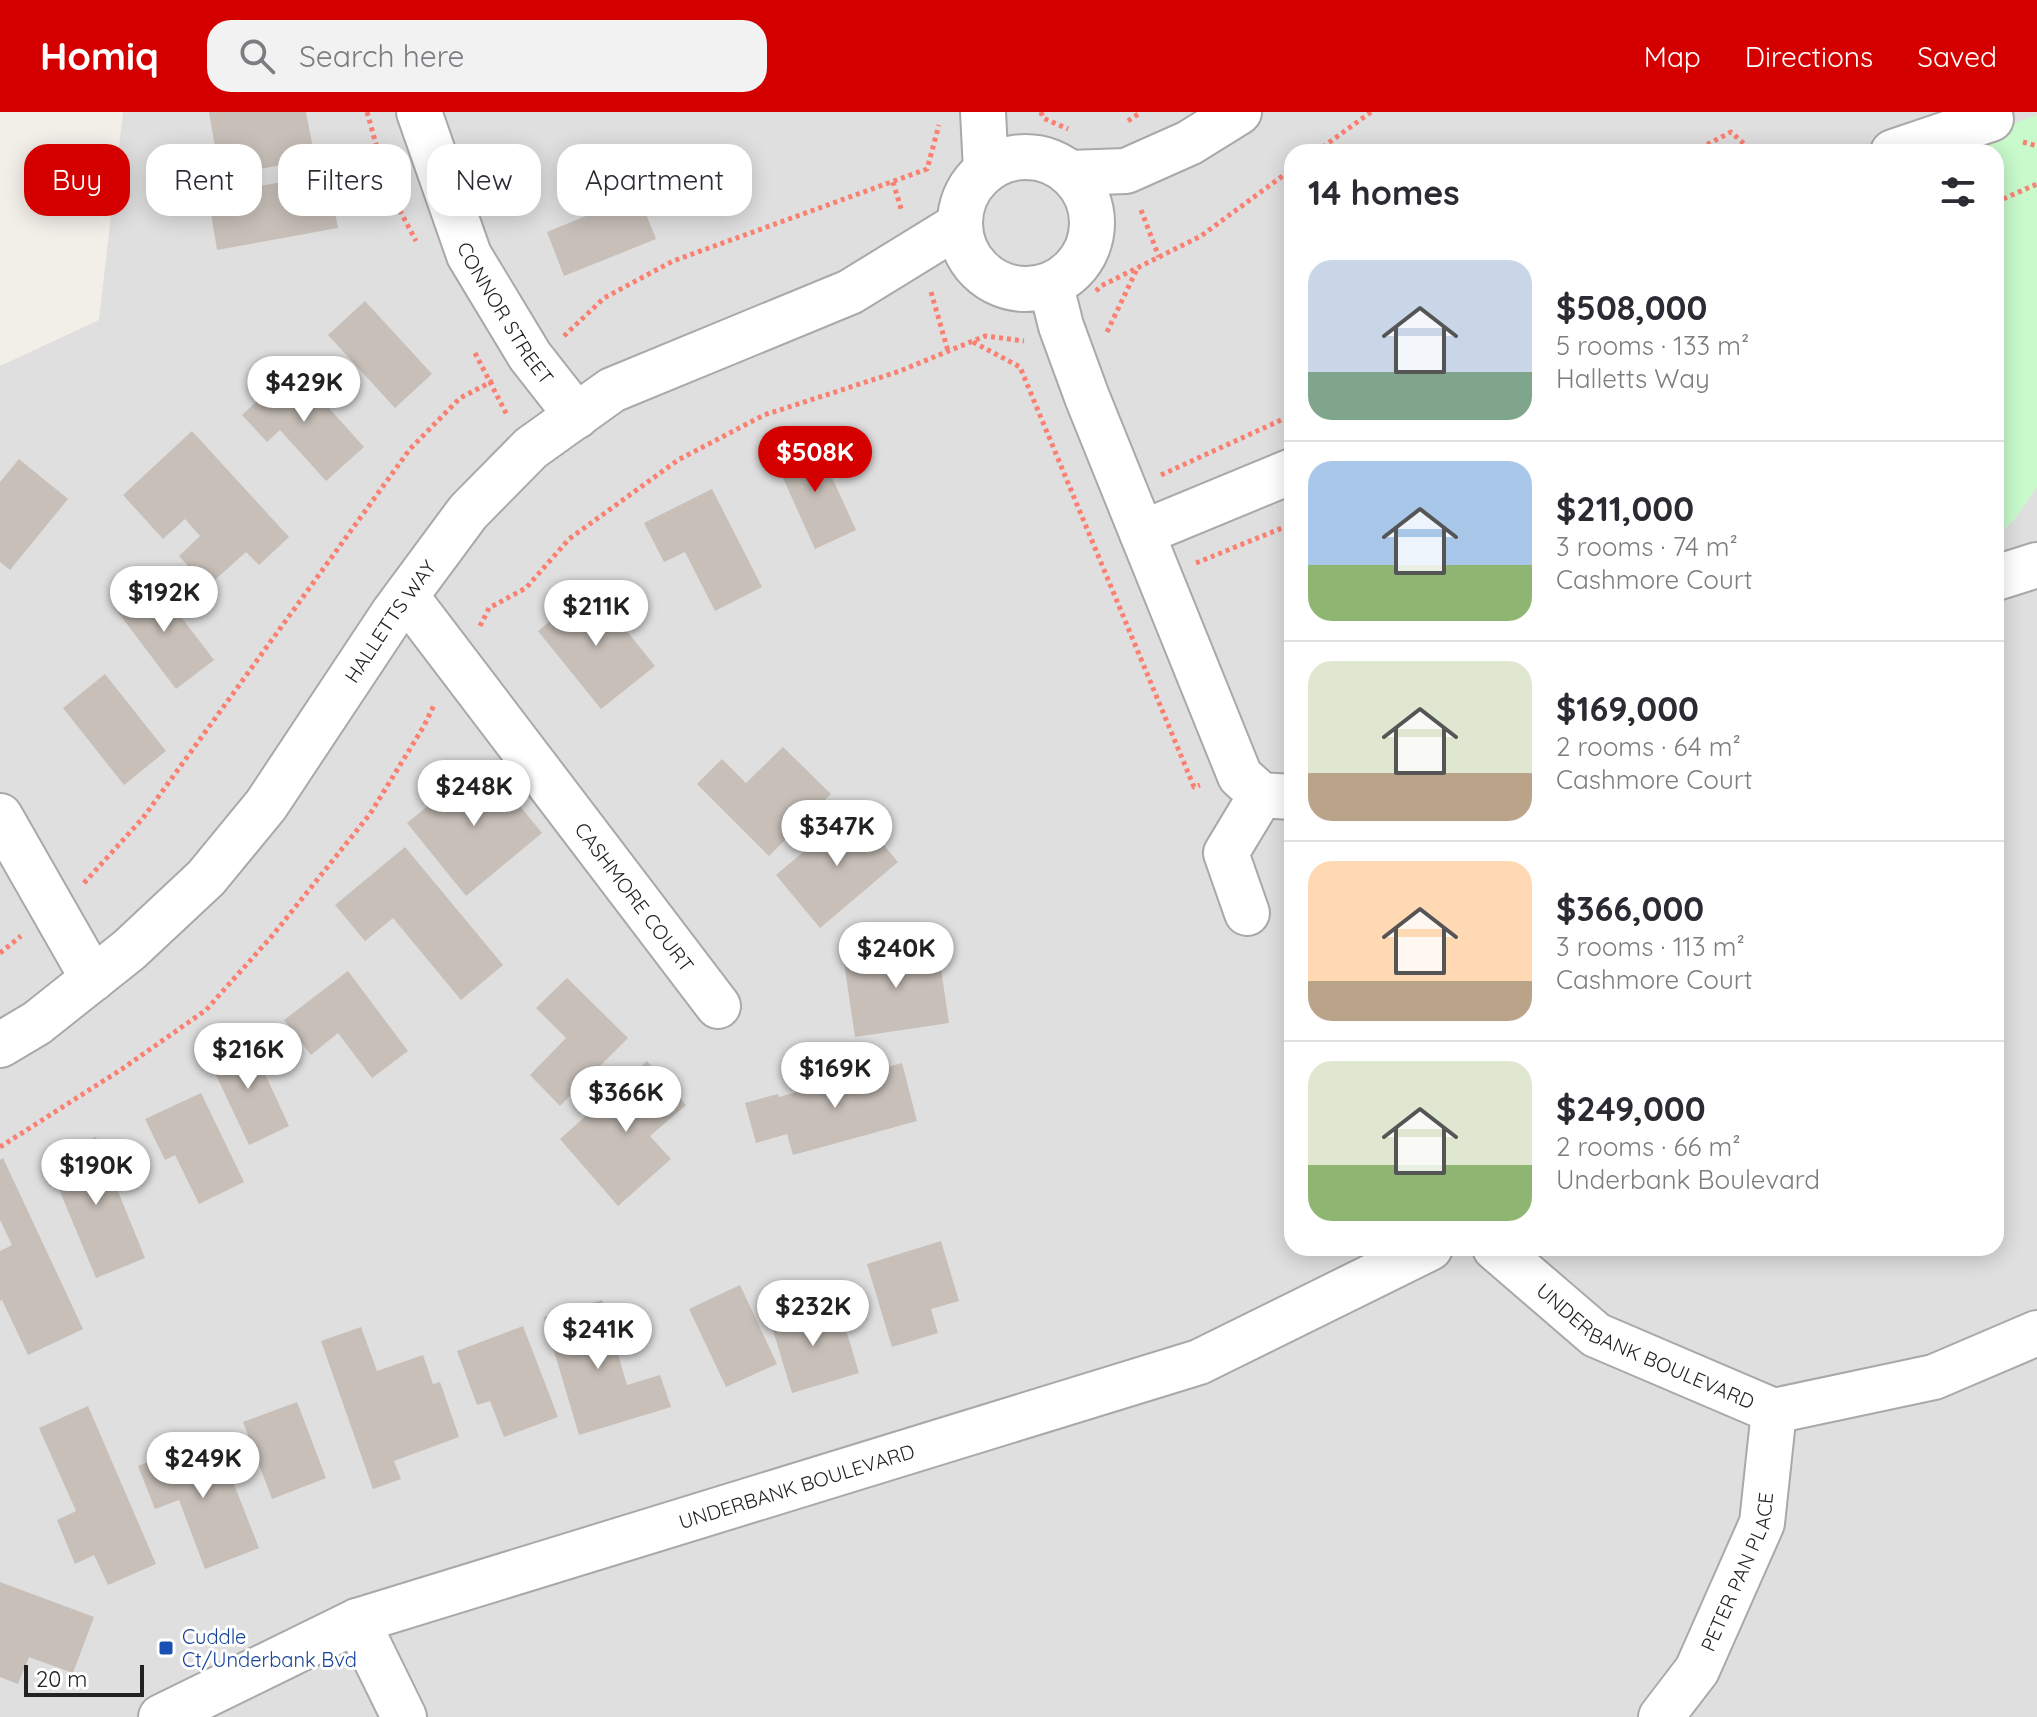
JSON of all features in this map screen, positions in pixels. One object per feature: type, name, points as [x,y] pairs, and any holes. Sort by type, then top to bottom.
[{"type":"street","name":"CONNOR STREET","points":[[419,112],[469,255],[530,356],[577,416]]},
{"type":"street","points":[[983,112],[986,170]]},
{"type":"street","points":[[992,112],[1027,156]]},
{"type":"street","points":[[1069,173],[1126,171],[1189,143],[1239,112]]},
{"type":"street","points":[[1917,144],[1991,119]]},
{"type":"street","points":[[1056,306],[1070,274],[1084,256],[1092,234],[1091,212],[1084,190],[1069,173],[1050,161],[1027,156],[1005,160],[986,170],[972,185],[962,204],[966,244],[989,279],[1008,288],[1029,290],[1056,306],[1142,533],[1240,776],[1276,796],[1226,853],[1247,913]]},
{"type":"street","points":[[1091,212],[1126,171]]},
{"type":"street","name":"HALLETTS WAY","points":[[0,1045],[37,1023],[129,950],[206,878],[266,805],[406,596],[468,512],[531,448],[612,390],[966,244]]},
{"type":"street","points":[[1142,533],[1284,474]]},
{"type":"street","points":[[2004,575],[2037,565]]},
{"type":"street","name":"CASHMORE COURT","points":[[406,596],[718,1006]]},
{"type":"street","points":[[0,816],[93,979]]},
{"type":"street","name":"UNDERBANK BOULEVARD","points":[[161,1717],[357,1621],[1199,1362],[1414,1256]]},
{"type":"street","name":"UNDERBANK BOULEVARD","points":[[1504,1256],[1596,1335],[1774,1411],[1934,1377],[2037,1333]]},
{"type":"street","name":"PETER PAN PLACE","points":[[1661,1717],[1697,1670],[1762,1523],[1774,1411]]},
{"type":"street","points":[[357,1621],[404,1717]]},
{"type":"path","points":[[1327,144],[1371,112]]},
{"type":"path","points":[[1708,144],[1731,132],[1744,144]]},
{"type":"path","points":[[0,1147],[122,1069],[206,1010],[272,936],[370,814],[424,726],[449,677],[460,667],[489,608],[526,588],[569,539],[678,460],[764,415],[900,371],[985,336],[1022,342],[1056,306],[1201,236],[1284,175]]},
{"type":"path","points":[[2004,198],[2037,184]]},
{"type":"path","points":[[1153,478],[1284,419]]},
{"type":"path","points":[[1188,566],[1284,527]]},
{"type":"shaded area","points":[[123,112],[2037,112],[2037,1717],[0,1717],[0,366],[99,320],[111,216],[130,216],[130,144],[119,144]]},
{"type":"green space","points":[[2037,115],[2037,487],[2004,529],[2004,144],[1957,144]]},
{"type":"building","points":[[209,112],[306,112],[312,144],[278,144],[278,166],[262,168],[262,144],[214,144]]},
{"type":"building","points":[[278,183],[278,216],[336,216],[338,228],[217,250],[211,216],[262,216],[262,186]]},
{"type":"building","points":[[586,216],[647,216],[656,239],[564,276],[547,232]]},
{"type":"building","points":[[365,301],[432,374],[395,408],[328,335]]},
{"type":"building","points":[[293,368],[364,447],[326,481],[280,430],[267,442],[242,415]]},
{"type":"building","points":[[192,431],[289,537],[259,565],[246,552],[207,587],[179,556],[200,536],[185,519],[163,539],[123,495]]},
{"type":"building","points":[[815,440],[856,530],[815,549],[774,458]]},
{"type":"building","points":[[19,459],[68,499],[10,570],[0,562],[0,482]]},
{"type":"building","points":[[712,489],[762,587],[715,611],[685,552],[664,562],[644,523]]},
{"type":"building","points":[[152,579],[214,660],[176,689],[114,607]]},
{"type":"building","points":[[591,587],[655,666],[601,709],[538,631]]},
{"type":"building","points":[[105,674],[166,751],[124,785],[63,708]]},
{"type":"building","points":[[783,747],[831,794],[769,856],[697,784],[722,759],[746,783]]},
{"type":"building","points":[[483,761],[542,833],[466,896],[407,823]]},
{"type":"building","points":[[854,809],[898,862],[820,928],[776,875]]},
{"type":"building","points":[[405,847],[503,965],[461,1000],[393,918],[365,941],[335,905]]},
{"type":"building","points":[[937,942],[949,1023],[855,1037],[843,956]]},
{"type":"building","points":[[348,971],[408,1051],[372,1078],[338,1033],[311,1055],[284,1020]]},
{"type":"building","points":[[567,978],[628,1038],[560,1106],[530,1075],[566,1038],[536,1008]]},
{"type":"building","points":[[248,1037],[289,1126],[249,1145],[207,1056]]},
{"type":"building","points":[[647,1061],[686,1105],[650,1136],[671,1159],[618,1206],[560,1139]]},
{"type":"building","points":[[902,1063],[917,1121],[793,1155],[787,1134],[756,1143],[745,1103],[778,1094],[779,1097]]},
{"type":"building","points":[[201,1093],[244,1182],[199,1204],[175,1155],[165,1160],[145,1119]]},
{"type":"building","points":[[96,1137],[145,1258],[96,1278],[46,1158]]},
{"type":"building","points":[[3,1158],[83,1329],[28,1355],[0,1301],[0,1251],[12,1245],[0,1220],[0,1160]]},
{"type":"building","points":[[941,1241],[959,1301],[931,1309],[938,1333],[892,1347],[867,1264]]},
{"type":"building","points":[[740,1285],[777,1364],[726,1387],[689,1309]]},
{"type":"building","points":[[602,1300],[627,1385],[660,1375],[671,1407],[579,1435],[544,1317]]},
{"type":"building","points":[[812,1304],[816,1320],[841,1313],[859,1373],[792,1393],[769,1317]]},
{"type":"building","points":[[523,1326],[558,1417],[504,1437],[490,1401],[477,1405],[457,1351]]},
{"type":"building","points":[[361,1327],[377,1371],[423,1355],[433,1384],[440,1382],[459,1437],[394,1461],[401,1479],[373,1489],[321,1341]]},
{"type":"building","points":[[297,1402],[326,1478],[272,1499],[243,1422]]},
{"type":"building","points":[[88,1406],[156,1564],[108,1585],[94,1555],[75,1564],[57,1520],[76,1511],[39,1428]]},
{"type":"building","points":[[215,1436],[259,1548],[205,1569],[179,1500],[155,1509],[138,1466]]},
{"type":"building","points":[[0,1582],[94,1617],[73,1673],[29,1657],[18,1684],[0,1677]]},
{"type":"place","name":"Cuddle Ct/Underbank Bvd","points":[[166,1648]]}]
